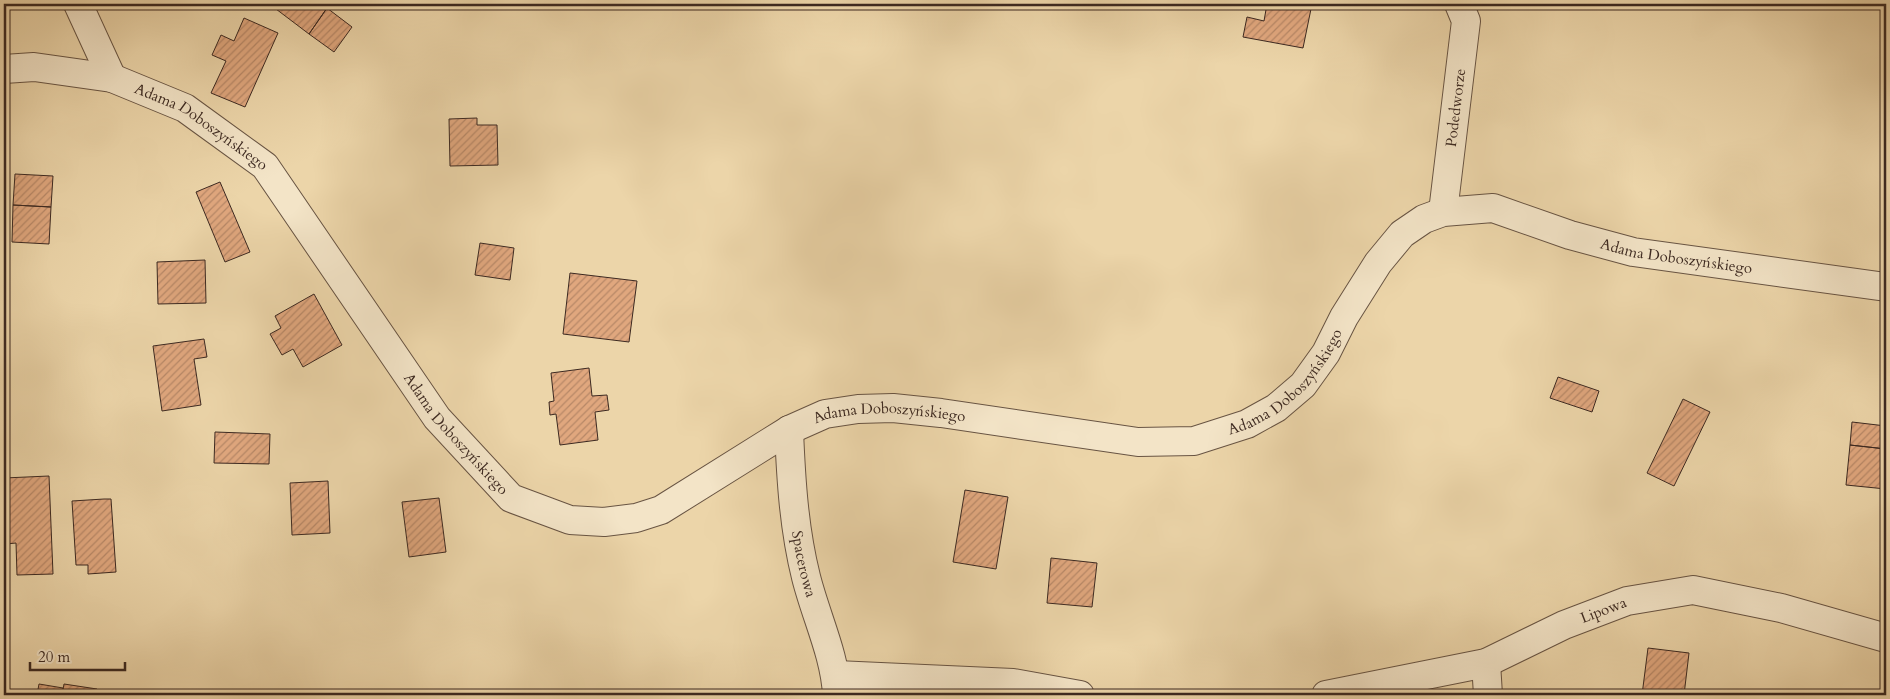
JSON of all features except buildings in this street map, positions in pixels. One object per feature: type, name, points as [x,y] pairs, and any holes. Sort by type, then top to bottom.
[{"type":"street","points":[[78,4],[112,78]]},
{"type":"street","name":"Podedworze","points":[[1443,212],[1466,21],[1459,4]]},
{"type":"street","name":"Adama Doboszyńskiego","points":[[4,69],[34,67],[112,78],[186,108],[265,166],[437,418],[511,498],[570,520],[604,522],[636,518],[661,510],[789,430],[825,414],[858,408],[893,408],[1138,442],[1194,441],[1239,427],[1276,408],[1302,385],[1326,353],[1344,318],[1378,263],[1402,234],[1424,219],[1443,212],[1493,208],[1570,235],[1633,252],[1886,287]]},
{"type":"street","name":"Spacerowa","points":[[789,430],[793,507],[806,577],[837,685]]},
{"type":"street","name":"Lipowa","points":[[1326,695],[1486,663],[1564,625],[1627,601],[1693,590],[1782,608],[1886,638]]},
{"type":"street","points":[[1486,663],[1488,695]]},
{"type":"street","points":[[837,685],[1012,683],[1080,695]]}]
